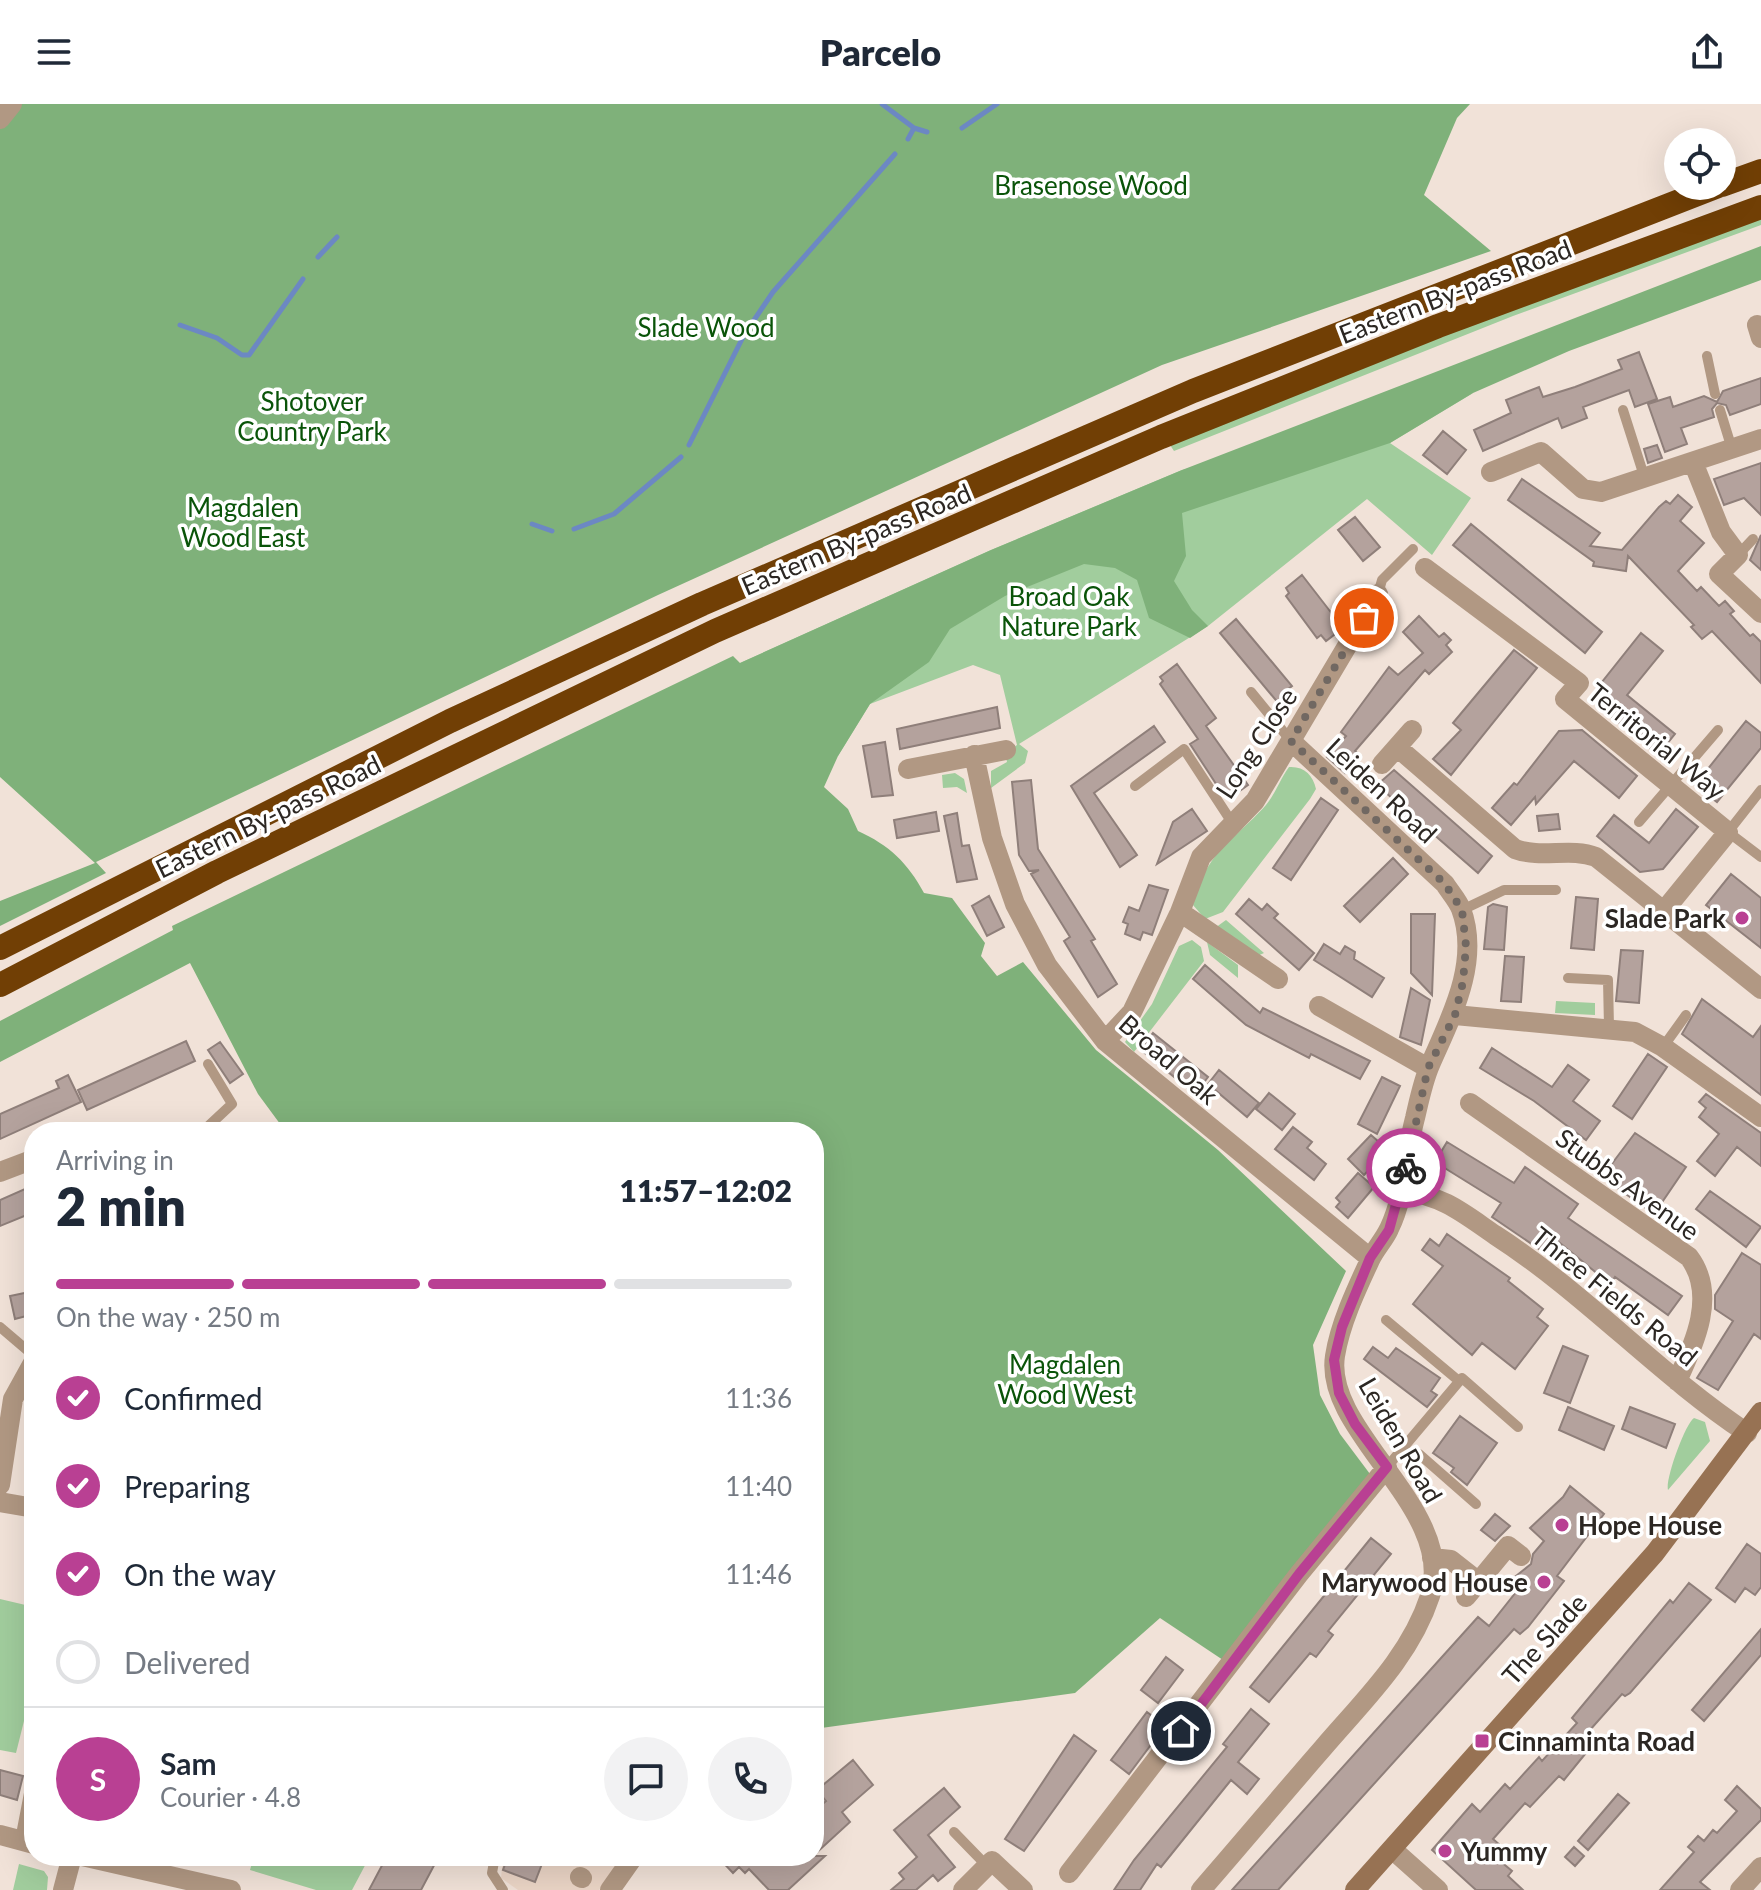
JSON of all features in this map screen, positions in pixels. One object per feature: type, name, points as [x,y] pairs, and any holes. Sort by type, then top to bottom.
[{"type":"highway","name":"Eastern By-pass Road","points":[[1736,180],[1761,171]]},
{"type":"highway","name":"Eastern By-pass Road","points":[[0,948],[409,742],[702,604],[1193,391],[1682,200]]},
{"type":"highway","name":"Eastern By-pass Road","points":[[0,985],[217,872],[715,631],[1161,437],[1438,326],[1761,207]]},
{"type":"main road","name":"The Slade","points":[[1355,1890],[1655,1553],[1761,1412]]},
{"type":"street","points":[[0,119],[12,104]]},
{"type":"street","points":[[1491,472],[1541,452],[1583,489],[1601,492],[1761,439]]},
{"type":"street","points":[[1693,462],[1721,532],[1738,555],[1719,574],[1761,613]]},
{"type":"street","name":"Territorial Way","points":[[1425,568],[1579,683],[1565,699],[1728,832],[1663,912]]},
{"type":"street","name":"Long Close","points":[[1105,1041],[1132,1012],[1180,912],[1201,857],[1255,801],[1378,594]]},
{"type":"street","points":[[1382,764],[1412,730]]},
{"type":"street","name":"Leiden Road","points":[[1201,1890],[1380,1683],[1415,1635],[1432,1592],[1432,1558],[1418,1520],[1387,1467],[1355,1424],[1339,1393],[1334,1360],[1342,1327],[1370,1258],[1389,1230],[1403,1190],[1414,1122],[1428,1068],[1455,1015],[1463,982],[1466,946],[1462,910],[1445,884],[1291,741]]},
{"type":"street","points":[[1397,747],[1515,849],[1527,853],[1582,852],[1596,857],[1761,989]]},
{"type":"street","points":[[908,769],[1006,750]]},
{"type":"street","name":"Broad Oak","points":[[974,755],[992,838],[1015,904],[1047,965],[1105,1041],[1370,1258]]},
{"type":"street","points":[[1180,912],[1278,979]]},
{"type":"street","points":[[1319,1006],[1428,1068]]},
{"type":"street","points":[[1455,1015],[1609,1027],[1635,1032],[1663,1047],[1761,1117]]},
{"type":"street","name":"Stubbs Avenue","points":[[1470,1103],[1689,1257],[1700,1272],[1703,1292],[1695,1343],[1677,1381]]},
{"type":"street","points":[[0,1172],[24,1163]]},
{"type":"street","name":"Three Fields Road","points":[[1403,1190],[1438,1197],[1548,1269],[1677,1381],[1747,1433]]},
{"type":"street","points":[[0,1485],[13,1399],[24,1378]]},
{"type":"street","points":[[1069,1873],[1299,1574],[1387,1467]]},
{"type":"street","points":[[0,1502],[24,1506]]},
{"type":"street","points":[[1432,1558],[1451,1560],[1472,1589],[1508,1546],[1521,1556]]},
{"type":"street","points":[[1392,1849],[1438,1890]]},
{"type":"street","points":[[963,1890],[992,1861],[1023,1890]]},
{"type":"street","points":[[63,1890],[69,1866]]},
{"type":"street","points":[[140,1866],[231,1890]]},
{"type":"street","points":[[610,1890],[627,1866]]},
{"type":"street","points":[[1740,1890],[1761,1867]]},
{"type":"lane","points":[[1707,356],[1715,394]]},
{"type":"lane","points":[[1623,410],[1645,479]]},
{"type":"lane","points":[[1720,410],[1732,449]]},
{"type":"lane","points":[[1738,555],[1753,539]]},
{"type":"lane","points":[[1378,594],[1382,580],[1413,549]]},
{"type":"lane","points":[[1251,692],[1291,741]]},
{"type":"lane","points":[[1639,822],[1718,730]]},
{"type":"lane","points":[[1135,786],[1184,749],[1233,824]]},
{"type":"lane","points":[[1761,790],[1728,832],[1761,857]]},
{"type":"lane","points":[[1462,910],[1504,890],[1556,890]]},
{"type":"lane","points":[[1568,978],[1608,980],[1609,1027]]},
{"type":"lane","points":[[1663,1047],[1686,1015]]},
{"type":"lane","points":[[208,1064],[232,1104],[213,1122]]},
{"type":"lane","points":[[1386,1320],[1459,1381]]},
{"type":"lane","points":[[0,1327],[24,1350]]},
{"type":"lane","points":[[1387,1467],[1462,1378],[1518,1427]]},
{"type":"lane","points":[[1401,1451],[1419,1454],[1476,1504]]},
{"type":"lane","points":[[18,1840],[24,1813]]},
{"type":"lane","points":[[954,1832],[987,1866]]},
{"type":"lane","points":[[493,1866],[492,1873],[503,1890]]},
{"type":"shaded area","points":[[502,1866],[617,1866],[599,1890],[518,1890],[501,1878]]},
{"type":"green space","name":"Shotover Country Park","points":[[4,104],[1470,104],[1457,118],[1424,195],[1491,251],[1162,365],[658,595],[96,862],[106,873],[0,926],[0,901],[95,863],[0,777],[0,109]]},
{"type":"green space","points":[[1761,219],[1761,225],[1513,316],[1174,451],[1170,445],[1456,331]]},
{"type":"green space","name":"Magdalen Wood West","points":[[1761,246],[1761,280],[1569,351],[1473,393],[1390,443],[1182,513],[1186,556],[1174,581],[1192,610],[1208,626],[1190,638],[1149,618],[1137,580],[1115,568],[1084,564],[1005,596],[950,629],[929,662],[870,704],[838,756],[824,787],[848,809],[858,831],[879,842],[904,864],[924,893],[952,898],[985,943],[981,956],[997,976],[1023,962],[1096,1050],[1218,1150],[1346,1271],[1313,1345],[1320,1395],[1340,1434],[1373,1478],[1223,1660],[1160,1618],[1075,1693],[824,1728],[824,1122],[279,1122],[258,1094],[190,963],[0,1062],[0,1021],[173,930],[172,926],[733,656],[740,663],[991,550],[1182,470]]},
{"type":"green space","name":"Broad Oak Nature Park","points":[[1473,393],[1390,443],[1471,498],[1432,555],[1367,499],[1208,626],[1019,744],[1028,751],[1025,763],[991,788],[991,771],[1007,762],[1005,753],[1017,745],[1000,675],[973,665],[870,704],[838,756],[740,663],[991,550],[1182,470]]},
{"type":"green space","points":[[1289,767],[1307,772],[1316,789],[1223,912],[1205,919],[1193,905],[1206,871],[1222,848],[1266,805]]},
{"type":"green space","points":[[955,773],[964,779],[967,793],[957,787],[943,788],[942,775]]},
{"type":"green space","points":[[1226,920],[1264,953],[1255,957],[1215,928]]},
{"type":"green space","points":[[1192,940],[1201,947],[1204,961],[1134,1052],[1125,1042],[1152,1004],[1179,946]]},
{"type":"green space","points":[[1207,942],[1238,965],[1238,978],[1210,955]]},
{"type":"green space","points":[[1556,1001],[1595,1003],[1595,1015],[1555,1013]]},
{"type":"green space","points":[[1694,1418],[1705,1422],[1710,1441],[1668,1490],[1676,1452]]},
{"type":"green space","points":[[0,1599],[24,1605],[24,1721],[16,1753],[0,1750]]},
{"type":"green space","points":[[19,1864],[44,1871],[48,1877],[47,1890],[13,1890]]},
{"type":"green space","points":[[251,1866],[365,1866],[352,1890],[316,1890],[250,1870]]},
{"type":"building","points":[[1639,352],[1657,399],[1635,407],[1629,390],[1583,407],[1587,418],[1562,428],[1558,418],[1483,451],[1474,430],[1511,413],[1506,400],[1539,387],[1543,397],[1575,387],[1622,369],[1618,360]]},
{"type":"building","points":[[1761,378],[1761,404],[1730,415],[1726,405],[1717,403],[1712,409],[1714,417],[1681,428],[1687,444],[1665,452],[1648,404],[1670,397],[1673,407],[1704,396],[1717,402],[1723,391]]},
{"type":"building","points":[[1443,431],[1466,450],[1447,474],[1423,455]]},
{"type":"building","points":[[1657,445],[1662,458],[1648,463],[1644,449]]},
{"type":"building","points":[[1761,463],[1761,515],[1744,498],[1724,505],[1714,479]]},
{"type":"building","points":[[1522,479],[1600,533],[1590,546],[1622,550],[1659,507],[1666,501],[1670,504],[1678,495],[1692,507],[1680,521],[1704,543],[1678,571],[1697,591],[1701,587],[1719,606],[1725,601],[1734,611],[1730,614],[1750,636],[1753,634],[1761,642],[1761,683],[1712,631],[1702,639],[1691,627],[1694,625],[1628,556],[1626,571],[1593,566],[1594,562],[1508,500]]},
{"type":"building","points":[[1355,517],[1380,547],[1363,561],[1338,530]]},
{"type":"building","points":[[1471,524],[1602,632],[1585,653],[1453,545]]},
{"type":"building","points":[[1761,535],[1761,570],[1750,560]]},
{"type":"building","points":[[1302,575],[1343,628],[1326,641],[1321,635],[1317,638],[1286,596],[1289,593],[1286,588]]},
{"type":"building","points":[[1419,616],[1439,637],[1444,633],[1451,640],[1446,645],[1452,652],[1429,674],[1425,670],[1355,751],[1361,756],[1345,773],[1327,757],[1346,736],[1341,732],[1389,667],[1398,675],[1423,653],[1403,632]]},
{"type":"building","points":[[1236,619],[1292,686],[1287,690],[1290,696],[1279,704],[1220,633]]},
{"type":"building","points":[[1641,633],[1663,651],[1627,695],[1675,734],[1658,755],[1602,709],[1598,687]]},
{"type":"building","points":[[1514,650],[1537,668],[1451,775],[1433,759],[1461,730],[1453,723]]},
{"type":"building","points":[[1177,664],[1216,718],[1206,726],[1248,785],[1231,797],[1226,790],[1222,793],[1190,744],[1198,739],[1160,684],[1163,681],[1160,677]]},
{"type":"building","points":[[997,707],[1000,728],[900,749],[897,729]]},
{"type":"building","points":[[1746,721],[1761,733],[1761,748],[1717,802],[1695,785]]},
{"type":"building","points":[[1154,726],[1165,742],[1094,793],[1137,855],[1120,867],[1071,786]]},
{"type":"building","points":[[1582,730],[1637,776],[1619,798],[1574,761],[1536,804],[1535,797],[1511,825],[1492,808],[1514,783],[1517,785],[1559,731]]},
{"type":"building","points":[[885,742],[893,795],[872,797],[863,746]]},
{"type":"building","points":[[1394,770],[1492,856],[1478,873],[1377,785]]},
{"type":"building","points":[[1031,780],[1038,849],[1095,939],[1091,941],[1117,984],[1098,997],[1064,941],[1070,937],[1031,874],[1039,870],[1029,871],[1019,855],[1012,782]]},
{"type":"building","points":[[1321,798],[1338,810],[1291,880],[1273,868]]},
{"type":"building","points":[[1192,809],[1207,831],[1157,864],[1173,822]]},
{"type":"building","points":[[1676,809],[1698,827],[1663,869],[1640,872],[1597,836],[1614,815],[1649,843]]},
{"type":"building","points":[[936,812],[939,831],[897,838],[894,820]]},
{"type":"building","points":[[957,813],[962,846],[969,845],[977,879],[957,882],[944,816]]},
{"type":"building","points":[[1558,814],[1560,829],[1539,831],[1537,816]]},
{"type":"building","points":[[1393,858],[1408,874],[1360,922],[1344,906]]},
{"type":"building","name":"Slade Park","points":[[1731,874],[1761,898],[1761,948],[1706,905]]},
{"type":"building","points":[[1149,885],[1168,890],[1152,935],[1143,932],[1140,940],[1125,934],[1128,924],[1123,922],[1129,907],[1139,911]]},
{"type":"building","points":[[989,896],[1004,927],[987,936],[972,906]]},
{"type":"building","points":[[1576,897],[1598,899],[1594,950],[1571,948]]},
{"type":"building","points":[[1249,899],[1262,910],[1267,904],[1278,914],[1274,918],[1314,953],[1299,970],[1236,914]]},
{"type":"building","points":[[1493,904],[1507,907],[1504,950],[1484,949],[1488,907]]},
{"type":"building","points":[[1411,914],[1435,914],[1432,995],[1411,973]]},
{"type":"building","points":[[1324,944],[1340,954],[1345,946],[1355,952],[1354,959],[1384,978],[1372,997],[1314,960]]},
{"type":"building","points":[[1621,950],[1643,951],[1639,1003],[1616,1001]]},
{"type":"building","points":[[1505,956],[1524,957],[1521,1002],[1501,1001]]},
{"type":"building","points":[[1205,965],[1260,1013],[1263,1008],[1370,1061],[1360,1079],[1311,1054],[1309,1058],[1246,1025],[1193,979]]},
{"type":"building","points":[[1411,988],[1430,1000],[1421,1045],[1400,1037]]},
{"type":"building","points":[[1702,999],[1753,1037],[1761,1026],[1761,1095],[1682,1034]]},
{"type":"building","points":[[1153,1033],[1208,1077],[1195,1094],[1140,1049]]},
{"type":"building","points":[[186,1041],[195,1061],[87,1110],[78,1090]]},
{"type":"building","points":[[220,1042],[243,1074],[230,1083],[208,1050]]},
{"type":"building","points":[[1492,1048],[1552,1087],[1568,1065],[1589,1080],[1573,1101],[1600,1121],[1586,1140],[1534,1101],[1480,1068]]},
{"type":"building","points":[[1648,1054],[1667,1067],[1632,1119],[1613,1106]]},
{"type":"building","points":[[1219,1070],[1259,1103],[1247,1117],[1208,1084]]},
{"type":"building","points":[[68,1075],[81,1102],[37,1122],[24,1122],[24,1128],[0,1139],[0,1114],[59,1088],[56,1081]]},
{"type":"building","points":[[1382,1077],[1400,1086],[1377,1134],[1358,1124]]},
{"type":"building","points":[[1269,1093],[1295,1114],[1282,1130],[1256,1109]]},
{"type":"building","points":[[1706,1094],[1761,1133],[1761,1166],[1737,1147],[1715,1176],[1697,1161],[1719,1134],[1699,1117],[1706,1108],[1699,1102]]},
{"type":"building","points":[[1293,1127],[1312,1142],[1307,1148],[1326,1164],[1314,1180],[1275,1149]]},
{"type":"building","points":[[1635,1133],[1686,1167],[1654,1214],[1602,1177]]},
{"type":"building","points":[[1371,1135],[1388,1150],[1364,1175],[1348,1159]]},
{"type":"building","points":[[1447,1142],[1514,1183],[1525,1167],[1578,1204],[1568,1218],[1682,1296],[1668,1315],[1615,1277],[1610,1284],[1555,1239],[1545,1253],[1492,1217],[1501,1203],[1435,1162]]},
{"type":"building","points":[[1358,1173],[1374,1187],[1348,1218],[1336,1207],[1340,1202],[1336,1198]]},
{"type":"building","points":[[24,1189],[24,1216],[0,1226],[0,1200]]},
{"type":"building","points":[[1710,1191],[1761,1227],[1746,1247],[1696,1209]]},
{"type":"building","points":[[1447,1234],[1510,1278],[1508,1281],[1543,1309],[1537,1317],[1548,1326],[1515,1369],[1482,1343],[1472,1355],[1413,1304],[1443,1266],[1422,1250],[1430,1239],[1439,1246]]},
{"type":"building","points":[[1742,1253],[1761,1265],[1761,1339],[1754,1334],[1718,1390],[1697,1378],[1733,1321],[1715,1309],[1715,1295]]},
{"type":"building","points":[[24,1293],[24,1317],[15,1319],[10,1296]]},
{"type":"building","points":[[1563,1346],[1588,1356],[1570,1403],[1544,1393]]},
{"type":"building","points":[[1373,1347],[1388,1358],[1396,1348],[1440,1378],[1431,1391],[1437,1395],[1427,1407],[1364,1359]]},
{"type":"building","points":[[1568,1407],[1614,1426],[1604,1450],[1559,1430]]},
{"type":"building","points":[[1630,1407],[1675,1424],[1666,1448],[1622,1429]]},
{"type":"building","points":[[1460,1416],[1497,1443],[1467,1485],[1451,1472],[1454,1468],[1433,1453]]},
{"type":"building","points":[[1570,1486],[1604,1514],[1557,1576],[1564,1581],[1528,1627],[1520,1634],[1514,1629],[1278,1890],[1232,1890],[1478,1617],[1489,1626],[1524,1582],[1516,1576],[1531,1564],[1533,1554],[1544,1541],[1530,1528],[1563,1497]]},
{"type":"building","points":[[1495,1514],[1510,1526],[1495,1541],[1481,1530]]},
{"type":"building","points":[[1371,1538],[1391,1554],[1328,1631],[1333,1635],[1316,1657],[1310,1653],[1269,1702],[1250,1687]]},
{"type":"building","points":[[1747,1544],[1761,1554],[1761,1587],[1755,1595],[1745,1588],[1735,1602],[1716,1588]]},
{"type":"building","points":[[1689,1583],[1711,1600],[1630,1693],[1622,1694],[1581,1740],[1590,1748],[1564,1780],[1559,1776],[1530,1807],[1525,1803],[1493,1839],[1508,1852],[1500,1861],[1512,1871],[1508,1876],[1523,1890],[1476,1890],[1432,1850],[1472,1804],[1480,1812],[1505,1784],[1510,1789],[1539,1757],[1542,1761],[1577,1723],[1572,1718],[1670,1600],[1673,1603]]},
{"type":"building","points":[[1761,1629],[1761,1655],[1704,1721],[1692,1710]]},
{"type":"building","points":[[1166,1657],[1183,1670],[1158,1703],[1141,1690]]},
{"type":"building","points":[[1251,1709],[1269,1724],[1238,1762],[1259,1779],[1247,1794],[1231,1780],[1161,1867],[1157,1864],[1140,1890],[1114,1890],[1134,1860],[1227,1747],[1223,1744]]},
{"type":"building","points":[[1147,1712],[1165,1726],[1129,1774],[1111,1760]]},
{"type":"building","points":[[1074,1735],[1096,1751],[1024,1851],[1005,1839]]},
{"type":"building","points":[[853,1760],[873,1785],[842,1812],[850,1822],[824,1846],[826,1801],[824,1784]]},
{"type":"building","points":[[0,1770],[23,1776],[17,1800],[0,1795]]},
{"type":"building","points":[[1737,1786],[1761,1809],[1761,1820],[1700,1882],[1710,1890],[1660,1890],[1694,1852],[1688,1847],[1698,1836],[1704,1841],[1713,1830],[1717,1833],[1737,1811],[1725,1800]]},
{"type":"building","points":[[944,1788],[960,1807],[928,1835],[955,1867],[938,1881],[933,1875],[916,1890],[891,1890],[904,1879],[899,1873],[917,1857],[894,1830]]},
{"type":"building","points":[[1618,1794],[1629,1803],[1588,1850],[1578,1841]]},
{"type":"building","points":[[1574,1847],[1584,1856],[1575,1866],[1565,1857]]},
{"type":"building","points":[[382,1866],[434,1866],[421,1890],[369,1890]]},
{"type":"building","points":[[504,1866],[541,1866],[535,1882],[503,1870]]},
{"type":"building","points":[[726,1866],[814,1866],[788,1890],[769,1890],[749,1869],[745,1873],[739,1867],[733,1873]]},
{"type":"waterway","points":[[882,104],[914,128],[927,132]]},
{"type":"waterway","points":[[962,128],[997,104]]},
{"type":"waterway","points":[[908,139],[914,128]]},
{"type":"waterway","points":[[689,445],[744,335],[773,292],[895,154]]},
{"type":"waterway","points":[[318,257],[337,237]]},
{"type":"waterway","points":[[180,325],[217,338],[242,355],[249,355],[303,279]]},
{"type":"waterway","points":[[574,529],[614,514],[681,457]]},
{"type":"waterway","points":[[532,524],[552,531]]},
{"type":"way so far","points":[[1364,618],[1291,741],[1445,884],[1462,910],[1466,946],[1463,982],[1455,1015],[1428,1068],[1406,1168]]},
{"type":"place","name":"Slade Park","points":[[1742,918]]},
{"type":"place","name":"Hope House","points":[[1562,1525]]},
{"type":"place","name":"Marywood House","points":[[1544,1582]]},
{"type":"place","name":"Cinnaminta Road","points":[[1482,1741]]},
{"type":"place","name":"Yummy","points":[[1445,1851]]},
{"type":"route","points":[[1181,1731],[1299,1574],[1387,1467],[1355,1424],[1339,1393],[1334,1360],[1342,1327],[1370,1258],[1389,1230],[1403,1190],[1406,1168]]},
{"type":"park label","name":"Brasenose Wood","points":[[1091,185]]},
{"type":"park label","name":"Slade Wood","points":[[706,327]]},
{"type":"park label","name":"Magdalen Wood East","points":[[243,522]]}]
